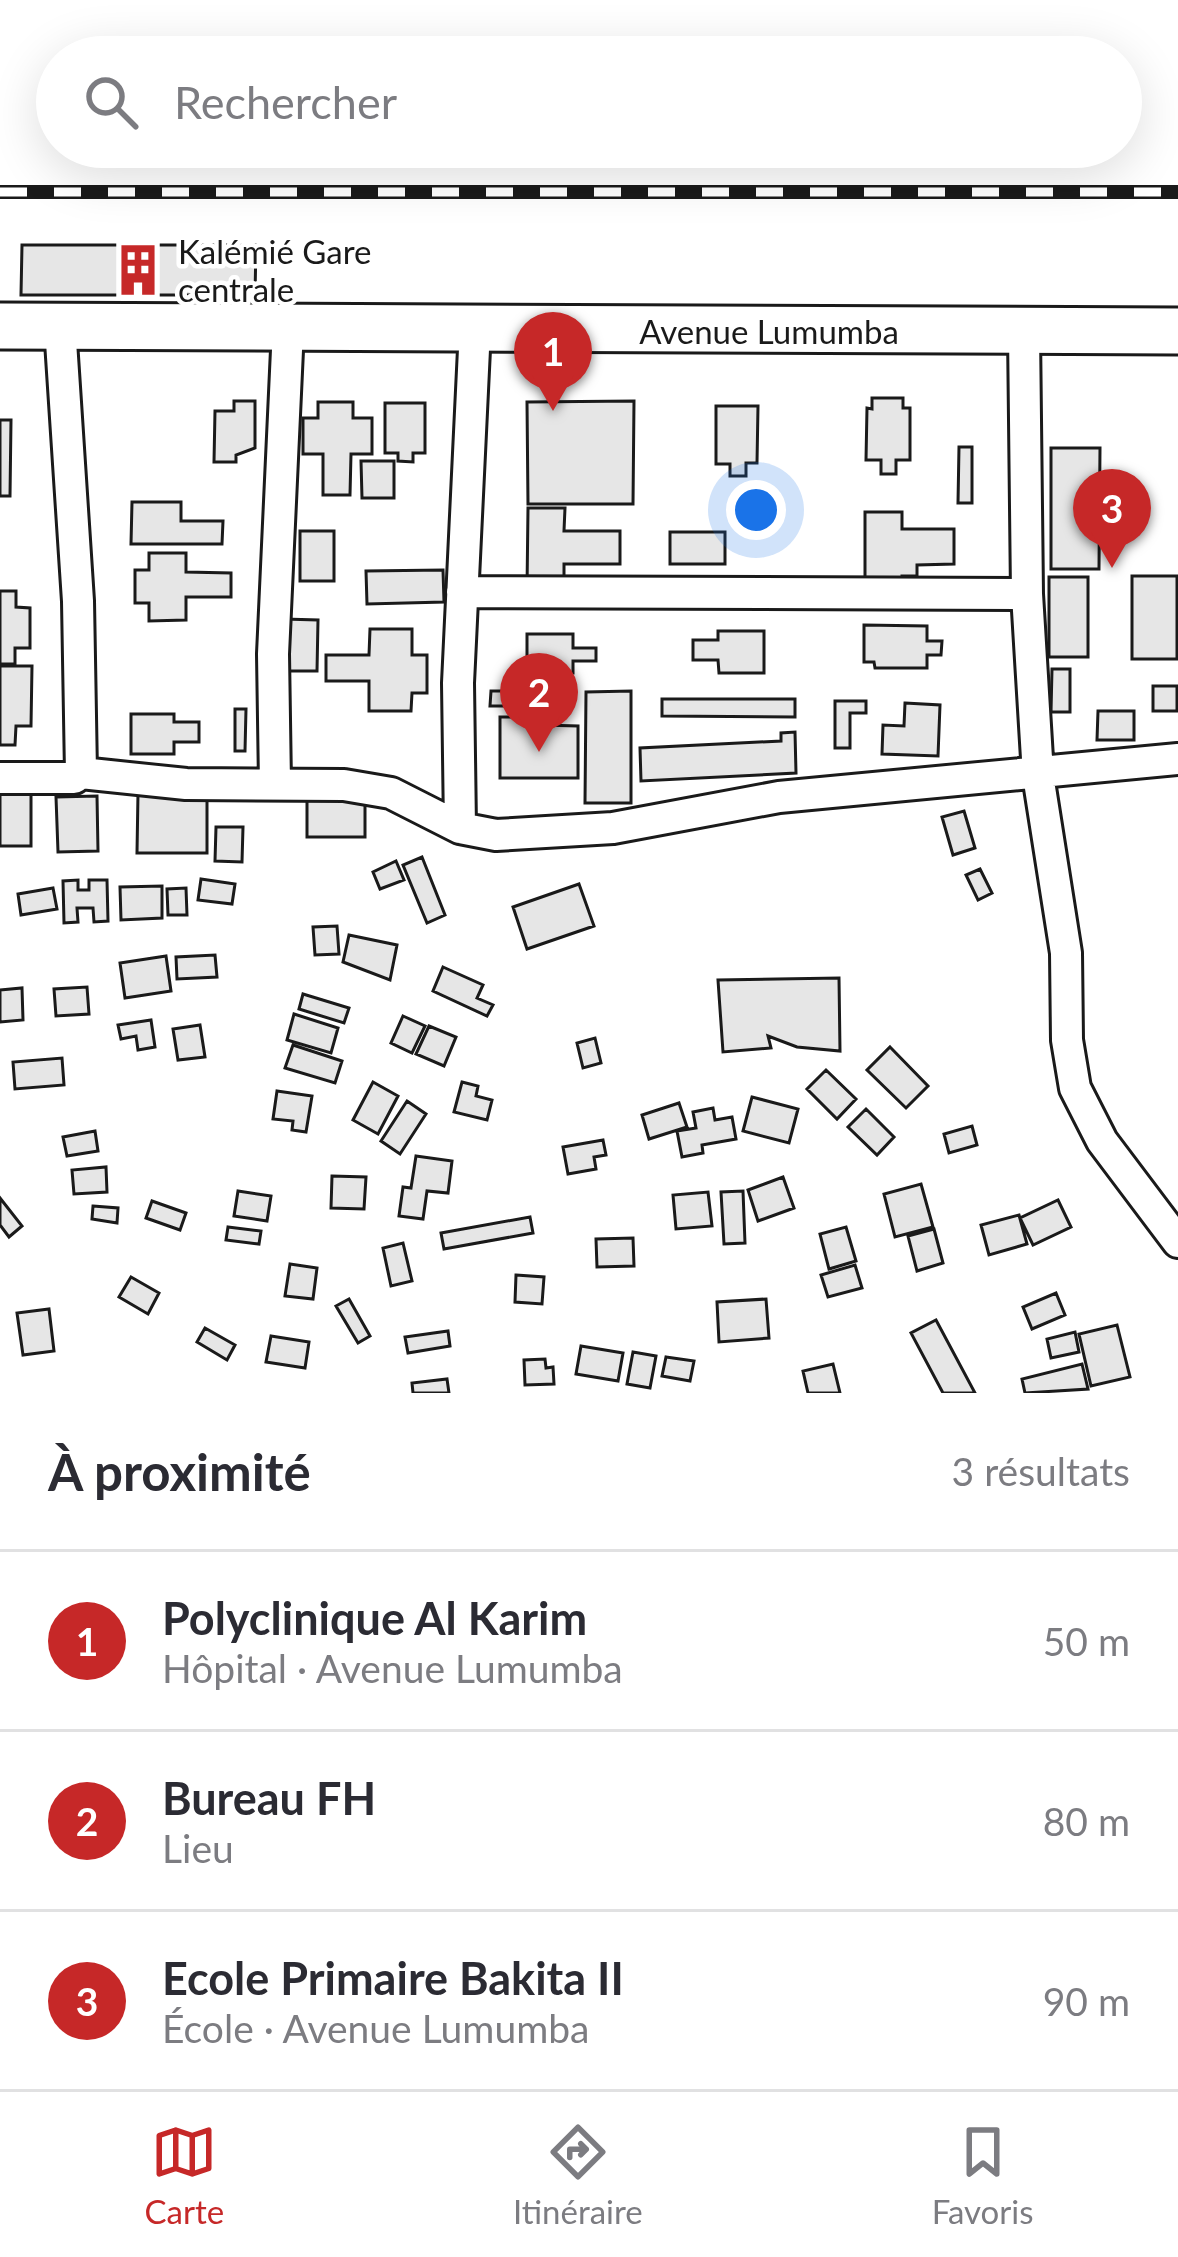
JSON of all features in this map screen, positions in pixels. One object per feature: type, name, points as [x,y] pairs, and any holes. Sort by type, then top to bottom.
[{"type":"highway","name":"Avenue Lumumba","points":[[0,326],[1178,331]]},
{"type":"street","points":[[60,326],[78,601],[81,772]]},
{"type":"street","points":[[274,784],[273,654],[288,328]]},
{"type":"street","points":[[460,828],[461,592],[475,328]]},
{"type":"street","points":[[1024,332],[1027,594],[1038,775],[1066,952],[1067,1040],[1075,1088],[1102,1141],[1178,1242]]},
{"type":"street","points":[[461,592],[1027,594]]},
{"type":"street","points":[[0,778],[74,778],[81,772],[186,784],[344,785],[391,794],[460,828],[496,835],[613,828],[779,797],[1178,759]]},
{"type":"building","name":"Kalémié Gare centrale","points":[[22,245],[256,245],[255,295],[21,295]]},
{"type":"building","points":[[872,398],[903,398],[903,408],[910,408],[910,460],[896,460],[896,474],[881,474],[881,460],[866,460],[867,408],[872,409]]},
{"type":"building","points":[[234,401],[255,401],[255,448],[236,455],[236,462],[214,462],[215,411],[234,411]]},
{"type":"building","points":[[634,401],[633,504],[528,504],[527,402]]},
{"type":"building","points":[[318,402],[353,402],[353,418],[372,418],[372,454],[351,454],[350,495],[323,495],[323,454],[303,454],[303,418],[318,418]]},
{"type":"building","points":[[385,403],[425,403],[425,453],[413,453],[413,462],[398,461],[398,453],[385,453]]},
{"type":"building","points":[[716,406],[758,406],[757,463],[746,463],[746,476],[730,476],[730,464],[716,464]]},
{"type":"building","points":[[0,420],[11,420],[10,496],[0,496]]},
{"type":"building","points":[[959,447],[972,447],[972,503],[958,503]]},
{"type":"building","points":[[1051,448],[1100,448],[1099,569],[1051,569]]},
{"type":"building","points":[[361,461],[394,461],[394,498],[362,498]]},
{"type":"building","points":[[132,502],[181,502],[181,521],[223,521],[222,544],[131,544]]},
{"type":"building","points":[[528,508],[565,508],[564,531],[620,531],[620,564],[564,564],[564,589],[527,589]]},
{"type":"building","points":[[865,512],[902,512],[902,529],[954,529],[954,564],[917,565],[917,576],[902,576],[902,588],[865,588]]},
{"type":"building","points":[[300,531],[334,531],[334,581],[300,581]]},
{"type":"building","points":[[670,532],[725,532],[725,564],[670,564]]},
{"type":"building","points":[[149,553],[186,553],[186,572],[231,573],[231,597],[186,597],[186,620],[149,621],[149,603],[135,603],[135,570],[149,570]]},
{"type":"building","points":[[443,570],[444,602],[367,604],[366,571]]},
{"type":"building","points":[[1132,576],[1177,576],[1177,659],[1132,659]]},
{"type":"building","points":[[1049,577],[1088,577],[1088,657],[1049,657]]},
{"type":"building","points":[[0,591],[16,591],[16,607],[30,608],[30,648],[15,648],[15,664],[0,664]]},
{"type":"building","points":[[283,619],[318,620],[317,671],[282,671]]},
{"type":"building","points":[[864,625],[927,626],[927,641],[942,641],[941,655],[927,655],[927,668],[875,668],[874,662],[864,662]]},
{"type":"building","points":[[370,629],[412,629],[412,655],[427,655],[427,693],[412,693],[411,711],[369,711],[369,681],[326,681],[326,655],[369,655]]},
{"type":"building","points":[[718,631],[764,631],[764,673],[719,673],[718,660],[693,660],[693,640],[718,640]]},
{"type":"building","points":[[527,634],[573,634],[573,648],[596,648],[596,661],[573,661],[573,673],[527,673]]},
{"type":"building","points":[[0,666],[32,666],[31,726],[16,726],[15,745],[0,745]]},
{"type":"building","points":[[1052,669],[1070,669],[1070,712],[1051,712]]},
{"type":"building","points":[[1153,686],[1177,686],[1177,711],[1153,711]]},
{"type":"building","points":[[491,691],[559,691],[559,706],[490,706]]},
{"type":"building","points":[[631,691],[631,803],[585,803],[586,692]]},
{"type":"building","points":[[662,699],[795,699],[795,717],[662,716]]},
{"type":"building","points":[[835,701],[866,701],[866,713],[850,713],[850,748],[835,748]]},
{"type":"building","points":[[905,703],[940,705],[938,756],[882,754],[883,725],[904,726]]},
{"type":"building","points":[[235,709],[246,709],[245,751],[235,751]]},
{"type":"building","points":[[1098,711],[1134,711],[1134,740],[1097,740]]},
{"type":"building","points":[[131,714],[174,714],[174,722],[199,722],[199,742],[174,742],[174,754],[131,754]]},
{"type":"building","points":[[500,717],[542,717],[542,725],[578,726],[578,778],[500,778]]},
{"type":"building","points":[[795,732],[796,773],[641,781],[640,748],[781,741],[781,733]]},
{"type":"building","points":[[0,793],[31,793],[31,846],[0,846]]},
{"type":"building","points":[[138,793],[207,793],[207,853],[137,853]]},
{"type":"building","points":[[97,796],[98,851],[58,852],[56,797]]},
{"type":"building","points":[[307,797],[365,797],[365,837],[307,837]]},
{"type":"building","points":[[964,811],[975,848],[953,855],[942,817]]},
{"type":"building","points":[[216,827],[243,827],[242,862],[215,861]]},
{"type":"building","points":[[422,857],[445,915],[427,923],[403,865]]},
{"type":"building","points":[[396,861],[404,880],[380,889],[373,872]]},
{"type":"building","points":[[980,869],[992,893],[978,900],[966,875]]},
{"type":"building","points":[[201,879],[235,884],[232,904],[198,900]]},
{"type":"building","points":[[78,880],[78,890],[89,890],[89,880],[107,880],[108,921],[94,922],[93,908],[77,908],[78,922],[64,923],[63,881]]},
{"type":"building","points":[[579,884],[594,926],[527,949],[513,907]]},
{"type":"building","points":[[162,886],[162,918],[121,920],[120,887]]},
{"type":"building","points":[[53,888],[57,909],[21,915],[18,894]]},
{"type":"building","points":[[186,888],[187,915],[168,915],[167,889]]},
{"type":"building","points":[[337,926],[339,954],[315,955],[313,927]]},
{"type":"building","points":[[349,935],[397,945],[390,980],[343,962]]},
{"type":"building","points":[[215,955],[217,977],[177,979],[176,957]]},
{"type":"building","points":[[166,956],[171,991],[125,998],[120,963]]},
{"type":"building","points":[[443,967],[483,985],[477,998],[493,1005],[487,1016],[433,991]]},
{"type":"building","points":[[839,978],[840,1051],[797,1047],[768,1036],[771,1048],[723,1052],[718,980]]},
{"type":"building","points":[[87,987],[89,1014],[56,1016],[54,989]]},
{"type":"building","points":[[22,988],[23,1020],[0,1022],[0,990]]},
{"type":"building","points":[[303,994],[349,1008],[344,1023],[299,1009]]},
{"type":"building","points":[[294,1014],[338,1028],[331,1053],[287,1040]]},
{"type":"building","points":[[403,1016],[425,1026],[412,1053],[391,1043]]},
{"type":"building","points":[[151,1020],[155,1047],[138,1050],[136,1036],[121,1039],[118,1025]]},
{"type":"building","points":[[200,1025],[205,1057],[178,1060],[173,1029]]},
{"type":"building","points":[[429,1026],[456,1037],[444,1066],[416,1054]]},
{"type":"building","points":[[595,1038],[601,1063],[583,1068],[577,1043]]},
{"type":"building","points":[[293,1045],[342,1061],[335,1083],[285,1068]]},
{"type":"building","points":[[890,1047],[928,1086],[906,1108],[867,1070]]},
{"type":"building","points":[[62,1058],[64,1085],[15,1089],[13,1062]]},
{"type":"building","points":[[826,1070],[856,1099],[837,1119],[807,1089]]},
{"type":"building","points":[[373,1082],[398,1096],[378,1134],[353,1120]]},
{"type":"building","points":[[462,1082],[478,1086],[476,1096],[492,1100],[487,1120],[454,1112]]},
{"type":"building","points":[[277,1091],[312,1096],[306,1132],[292,1130],[293,1121],[273,1119]]},
{"type":"building","points":[[752,1097],[798,1109],[789,1143],[743,1131]]},
{"type":"building","points":[[407,1101],[426,1114],[400,1154],[381,1141]]},
{"type":"building","points":[[679,1103],[687,1127],[649,1139],[642,1115]]},
{"type":"building","points":[[713,1108],[715,1120],[732,1117],[736,1139],[702,1145],[703,1153],[682,1157],[677,1131],[696,1128],[693,1112]]},
{"type":"building","points":[[866,1109],[894,1137],[877,1155],[848,1127]]},
{"type":"building","points":[[972,1126],[977,1145],[949,1153],[944,1134]]},
{"type":"building","points":[[95,1131],[98,1151],[67,1156],[63,1137]]},
{"type":"building","points":[[603,1140],[606,1155],[594,1157],[596,1169],[568,1174],[563,1147]]},
{"type":"building","points":[[416,1156],[452,1161],[448,1193],[427,1191],[423,1219],[399,1216],[403,1187],[411,1188]]},
{"type":"building","points":[[106,1167],[107,1192],[74,1194],[72,1170]]},
{"type":"building","points":[[332,1176],[366,1177],[364,1209],[331,1208]]},
{"type":"building","points":[[783,1177],[794,1208],[758,1221],[748,1190]]},
{"type":"building","points":[[921,1184],[933,1227],[895,1237],[884,1194]]},
{"type":"building","points":[[238,1191],[271,1196],[267,1221],[234,1216]]},
{"type":"building","points":[[743,1191],[745,1243],[724,1244],[721,1192]]},
{"type":"building","points":[[708,1192],[712,1226],[676,1229],[673,1195]]},
{"type":"building","points":[[0,1198],[22,1226],[9,1237],[0,1225]]},
{"type":"building","points":[[1058,1200],[1071,1227],[1033,1245],[1020,1218]]},
{"type":"building","points":[[152,1201],[186,1213],[180,1230],[146,1218]]},
{"type":"building","points":[[93,1206],[118,1208],[117,1223],[92,1219]]},
{"type":"building","points":[[1019,1215],[1027,1244],[989,1255],[981,1225]]},
{"type":"building","points":[[530,1217],[533,1233],[444,1249],[441,1233]]},
{"type":"building","points":[[228,1227],[261,1231],[259,1244],[226,1240]]},
{"type":"building","points":[[846,1227],[856,1261],[829,1269],[820,1234]]},
{"type":"building","points":[[934,1229],[943,1263],[917,1271],[908,1236]]},
{"type":"building","points":[[633,1238],[634,1266],[597,1267],[596,1239]]},
{"type":"building","points":[[403,1243],[412,1281],[391,1286],[383,1248]]},
{"type":"building","points":[[290,1264],[317,1268],[313,1299],[285,1296]]},
{"type":"building","points":[[855,1265],[862,1288],[828,1297],[821,1275]]},
{"type":"building","points":[[516,1275],[544,1277],[542,1304],[515,1302]]},
{"type":"building","points":[[131,1277],[159,1293],[148,1314],[119,1297]]},
{"type":"building","points":[[1056,1293],[1065,1315],[1032,1329],[1023,1307]]},
{"type":"building","points":[[349,1299],[370,1336],[358,1343],[336,1306]]},
{"type":"building","points":[[766,1299],[769,1338],[719,1342],[717,1302]]},
{"type":"building","points":[[49,1309],[54,1351],[23,1355],[17,1313]]},
{"type":"building","points":[[936,1320],[975,1393],[943,1393],[911,1333]]},
{"type":"building","points":[[1117,1325],[1130,1377],[1091,1386],[1079,1334]]},
{"type":"building","points":[[205,1328],[235,1345],[227,1360],[197,1342]]},
{"type":"building","points":[[448,1331],[450,1346],[408,1353],[405,1337]]},
{"type":"building","points":[[1075,1332],[1079,1352],[1051,1358],[1047,1339]]},
{"type":"building","points":[[271,1336],[309,1342],[305,1368],[266,1362]]},
{"type":"building","points":[[581,1346],[623,1353],[618,1381],[576,1374]]},
{"type":"building","points":[[633,1352],[656,1356],[650,1388],[627,1384]]},
{"type":"building","points":[[666,1357],[694,1361],[690,1381],[662,1376]]},
{"type":"building","points":[[545,1359],[546,1368],[553,1367],[554,1384],[525,1385],[524,1360]]},
{"type":"building","points":[[833,1364],[840,1393],[808,1393],[803,1371]]},
{"type":"building","points":[[1082,1364],[1088,1389],[1025,1393],[1022,1379]]},
{"type":"building","points":[[447,1379],[449,1393],[413,1393],[412,1383]]},
{"type":"railway","points":[[0,192],[1178,192]]},
{"type":"place","name":"Kalémié Gare centrale","points":[[138,270]]},
{"type":"place","name":"Polyclinique Al Karim","points":[[553,411]]},
{"type":"place","name":"Ecole Primaire Bakita II","points":[[1112,568]]},
{"type":"place","name":"Bureau FH","points":[[539,752]]}]
